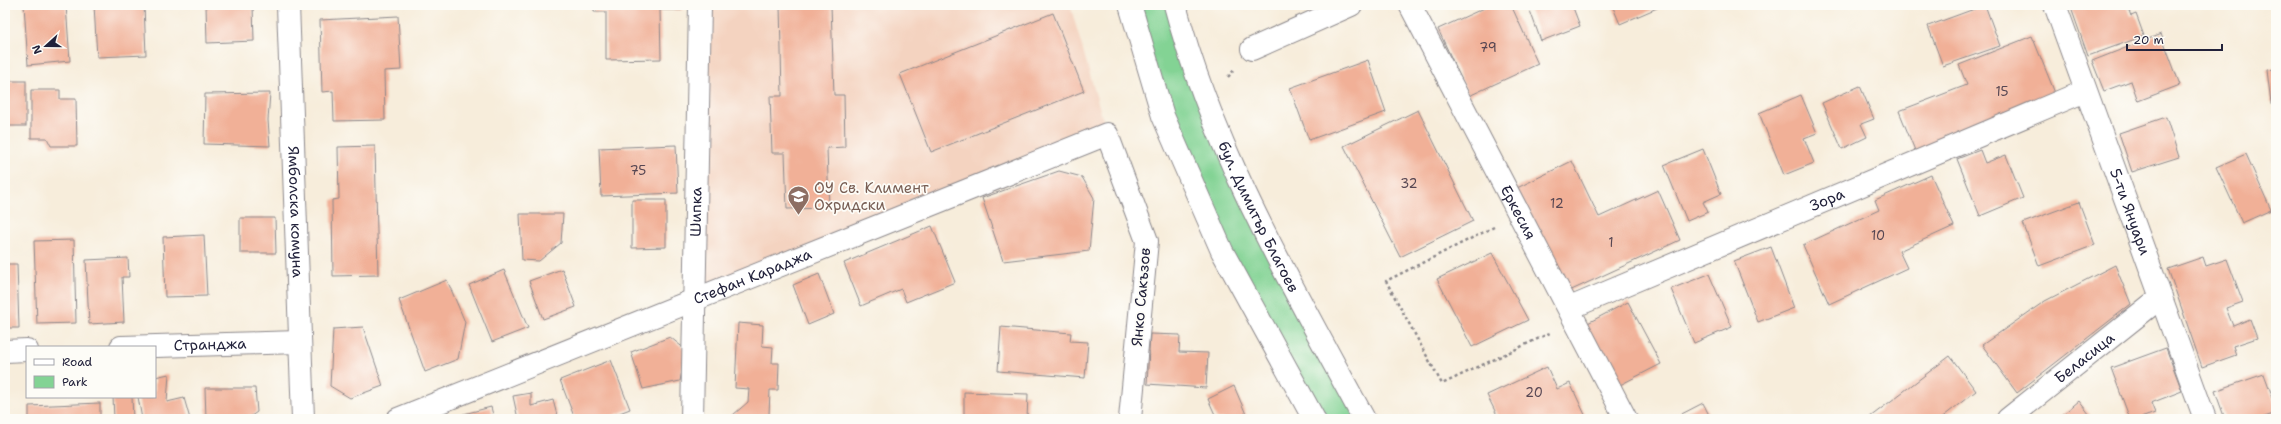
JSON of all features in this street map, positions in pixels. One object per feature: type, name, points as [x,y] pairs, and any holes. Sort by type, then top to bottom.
[{"type":"street","name":"Ямболска комуна","points":[[288,5],[299,342],[303,419]]},
{"type":"street","name":"Шипка","points":[[692,419],[700,5]]},
{"type":"street","points":[[1130,5],[1163,116],[1222,251],[1314,419]]},
{"type":"street","name":"бул. Димитър Благоев","points":[[1175,5],[1185,42],[1206,103],[1264,233],[1364,419]]},
{"type":"street","points":[[1252,49],[1351,5]]},
{"type":"street","name":"Еркесия","points":[[1410,5],[1626,419]]},
{"type":"street","name":"5-ти Януари","points":[[2055,5],[2205,419]]},
{"type":"street","name":"Зора","points":[[1572,315],[2085,91]]},
{"type":"street","name":"Стефан Караджа","points":[[398,419],[1107,134]]},
{"type":"street","name":"Янко Сакъзов","points":[[1107,134],[1147,241],[1130,419]]},
{"type":"street","name":"Беласица","points":[[2008,419],[2161,298]]},
{"type":"street","name":"Странджа","points":[[156,346],[299,342]]},
{"type":"street","points":[[5,350],[26,350]]},
{"type":"path","points":[[1206,103],[1252,49]]},
{"type":"path","points":[[1519,214],[1386,281],[1442,384],[1572,315]]},
{"type":"shaded area","name":"ОУ Св. Климент Охридски","points":[[700,5],[1070,5],[1107,134],[694,300]]},
{"type":"green space","points":[[1130,5],[1175,5],[1185,42],[1364,419],[1314,419],[1222,251]]},
{"type":"building","points":[[24,5],[66,5],[70,61],[28,65]]},
{"type":"building","points":[[94,5],[144,5],[146,55],[97,57]]},
{"type":"building","points":[[206,5],[253,5],[254,41],[207,43]]},
{"type":"building","points":[[594,5],[682,5],[682,10],[660,10],[661,59],[606,60],[606,12],[594,12]]},
{"type":"building","points":[[780,5],[831,5],[834,95],[844,95],[845,147],[827,148],[829,208],[787,209],[785,153],[772,153],[770,96],[782,96]]},
{"type":"building","points":[[1491,5],[1511,5],[1538,64],[1469,96],[1438,29]]},
{"type":"building","points":[[1528,5],[1572,5],[1580,26],[1541,41]]},
{"type":"building","points":[[1612,5],[1664,5],[1620,24]]},
{"type":"building","points":[[1985,5],[2000,46],[1943,66],[1928,26]]},
{"type":"building","points":[[2070,5],[2127,5],[2131,16],[2136,14],[2144,36],[2088,56]]},
{"type":"building","points":[[1053,13],[1084,91],[931,152],[900,74]]},
{"type":"building","points":[[398,16],[401,70],[384,71],[385,120],[334,121],[333,91],[322,92],[320,20]]},
{"type":"building","points":[[2161,34],[2180,85],[2138,101],[2131,81],[2104,91],[2092,61]]},
{"type":"building","points":[[2032,36],[2057,98],[1916,153],[1899,111],[1967,85],[1959,65]]},
{"type":"building","points":[[1368,60],[1386,112],[1309,140],[1290,88]]},
{"type":"building","points":[[2276,69],[2276,102],[2271,103],[2267,70]]},
{"type":"building","points":[[5,81],[26,81],[26,126],[5,126]]},
{"type":"building","points":[[1860,86],[1874,119],[1861,124],[1867,137],[1842,149],[1822,103]]},
{"type":"building","points":[[31,90],[60,90],[60,99],[76,99],[77,146],[51,146],[47,138],[31,138]]},
{"type":"building","points":[[270,93],[268,120],[270,146],[204,144],[205,94]]},
{"type":"building","points":[[1801,95],[1817,133],[1804,138],[1814,163],[1784,175],[1759,113]]},
{"type":"building","points":[[1418,110],[1473,221],[1400,257],[1344,146]]},
{"type":"building","points":[[2166,117],[2179,157],[2132,172],[2119,133]]},
{"type":"building","points":[[676,145],[678,193],[601,196],[599,148]]},
{"type":"building","points":[[375,146],[378,275],[333,276],[332,200],[339,199],[338,147]]},
{"type":"building","points":[[1703,149],[1721,194],[1703,202],[1708,212],[1687,221],[1664,165]]},
{"type":"building","points":[[1980,150],[1985,163],[2006,155],[2023,198],[1980,216],[1957,159]]},
{"type":"building","points":[[2246,154],[2271,210],[2242,223],[2216,167]]},
{"type":"building","points":[[1572,161],[1599,217],[1658,190],[1680,240],[1565,293],[1515,189]]},
{"type":"building","points":[[1059,171],[1082,177],[1094,198],[1089,251],[1003,261],[982,198]]},
{"type":"building","points":[[1931,175],[1954,226],[1899,251],[1907,268],[1829,304],[1803,245],[1879,210],[1875,200]]},
{"type":"building","points":[[632,200],[666,200],[666,247],[632,248]]},
{"type":"building","points":[[2079,202],[2095,245],[2039,266],[2023,223]]},
{"type":"building","points":[[520,214],[563,214],[561,243],[539,261],[522,260]]},
{"type":"building","points":[[240,218],[275,218],[276,253],[240,253]]},
{"type":"building","points":[[932,226],[955,282],[906,302],[901,289],[861,306],[844,263]]},
{"type":"building","points":[[204,235],[207,296],[165,297],[163,237]]},
{"type":"building","points":[[74,240],[76,323],[37,324],[34,241]]},
{"type":"building","points":[[1771,247],[1794,308],[1758,322],[1734,261]]},
{"type":"building","points":[[1492,253],[1528,320],[1472,347],[1437,279]]},
{"type":"building","points":[[2203,257],[2206,266],[2227,259],[2243,302],[2226,308],[2233,326],[2250,319],[2257,338],[2233,346],[2236,355],[2202,367],[2168,269]]},
{"type":"building","points":[[128,258],[129,277],[122,277],[124,322],[89,324],[86,260]]},
{"type":"building","points":[[5,264],[17,264],[19,328],[5,328]]},
{"type":"building","points":[[2115,265],[2131,304],[2017,393],[1982,345],[2045,301]]},
{"type":"building","points":[[562,269],[576,307],[543,319],[529,281]]},
{"type":"building","points":[[504,270],[528,328],[492,342],[469,285]]},
{"type":"building","points":[[819,274],[834,314],[808,325],[793,285]]},
{"type":"building","points":[[1709,274],[1732,327],[1694,343],[1671,289]]},
{"type":"building","points":[[447,280],[465,322],[458,359],[425,372],[399,300]]},
{"type":"building","points":[[1628,302],[1661,364],[1616,387],[1584,325]]},
{"type":"building","points":[[738,323],[763,325],[762,346],[773,347],[772,363],[779,363],[778,390],[770,390],[769,415],[779,416],[778,419],[733,419],[733,415],[748,402],[749,389],[735,388]]},
{"type":"building","points":[[363,327],[383,386],[350,398],[330,386],[333,329]]},
{"type":"building","points":[[1001,327],[1071,333],[1070,341],[1088,342],[1085,378],[998,371]]},
{"type":"building","points":[[1150,334],[1180,335],[1179,352],[1208,353],[1206,388],[1147,384]]},
{"type":"building","points":[[670,337],[686,350],[680,381],[643,389],[631,352]]},
{"type":"building","points":[[2166,348],[2182,391],[2151,403],[2155,413],[2138,419],[2130,419],[2111,368]]},
{"type":"building","points":[[1950,356],[1976,391],[1940,419],[1871,419],[1870,417]]},
{"type":"building","points":[[611,360],[630,409],[604,419],[575,419],[560,380]]},
{"type":"building","points":[[1547,367],[1557,389],[1570,383],[1587,419],[1509,419],[1508,417],[1499,419],[1487,395]]},
{"type":"building","points":[[169,374],[167,402],[184,398],[190,419],[142,419],[138,398],[156,398],[156,377]]},
{"type":"building","points":[[2264,374],[2276,406],[2276,413],[2259,419],[2225,419],[2215,391]]},
{"type":"building","points":[[1234,386],[1248,419],[1217,419],[1208,399]]},
{"type":"building","points":[[205,388],[255,388],[257,412],[247,419],[206,419]]},
{"type":"building","points":[[964,392],[1028,394],[1027,419],[964,419]]},
{"type":"building","points":[[531,393],[531,406],[553,400],[558,419],[518,419],[513,396]]},
{"type":"building","points":[[113,398],[132,398],[133,419],[114,419]]},
{"type":"building","points":[[2079,401],[2093,419],[2057,419]]},
{"type":"building","points":[[100,403],[100,419],[29,419],[29,406]]},
{"type":"building","points":[[1703,403],[1711,419],[1672,419]]},
{"type":"building","points":[[491,407],[494,419],[452,419],[452,417]]},
{"type":"place","name":"ОУ Св. Климент Охридски","points":[[798,216]]}]
